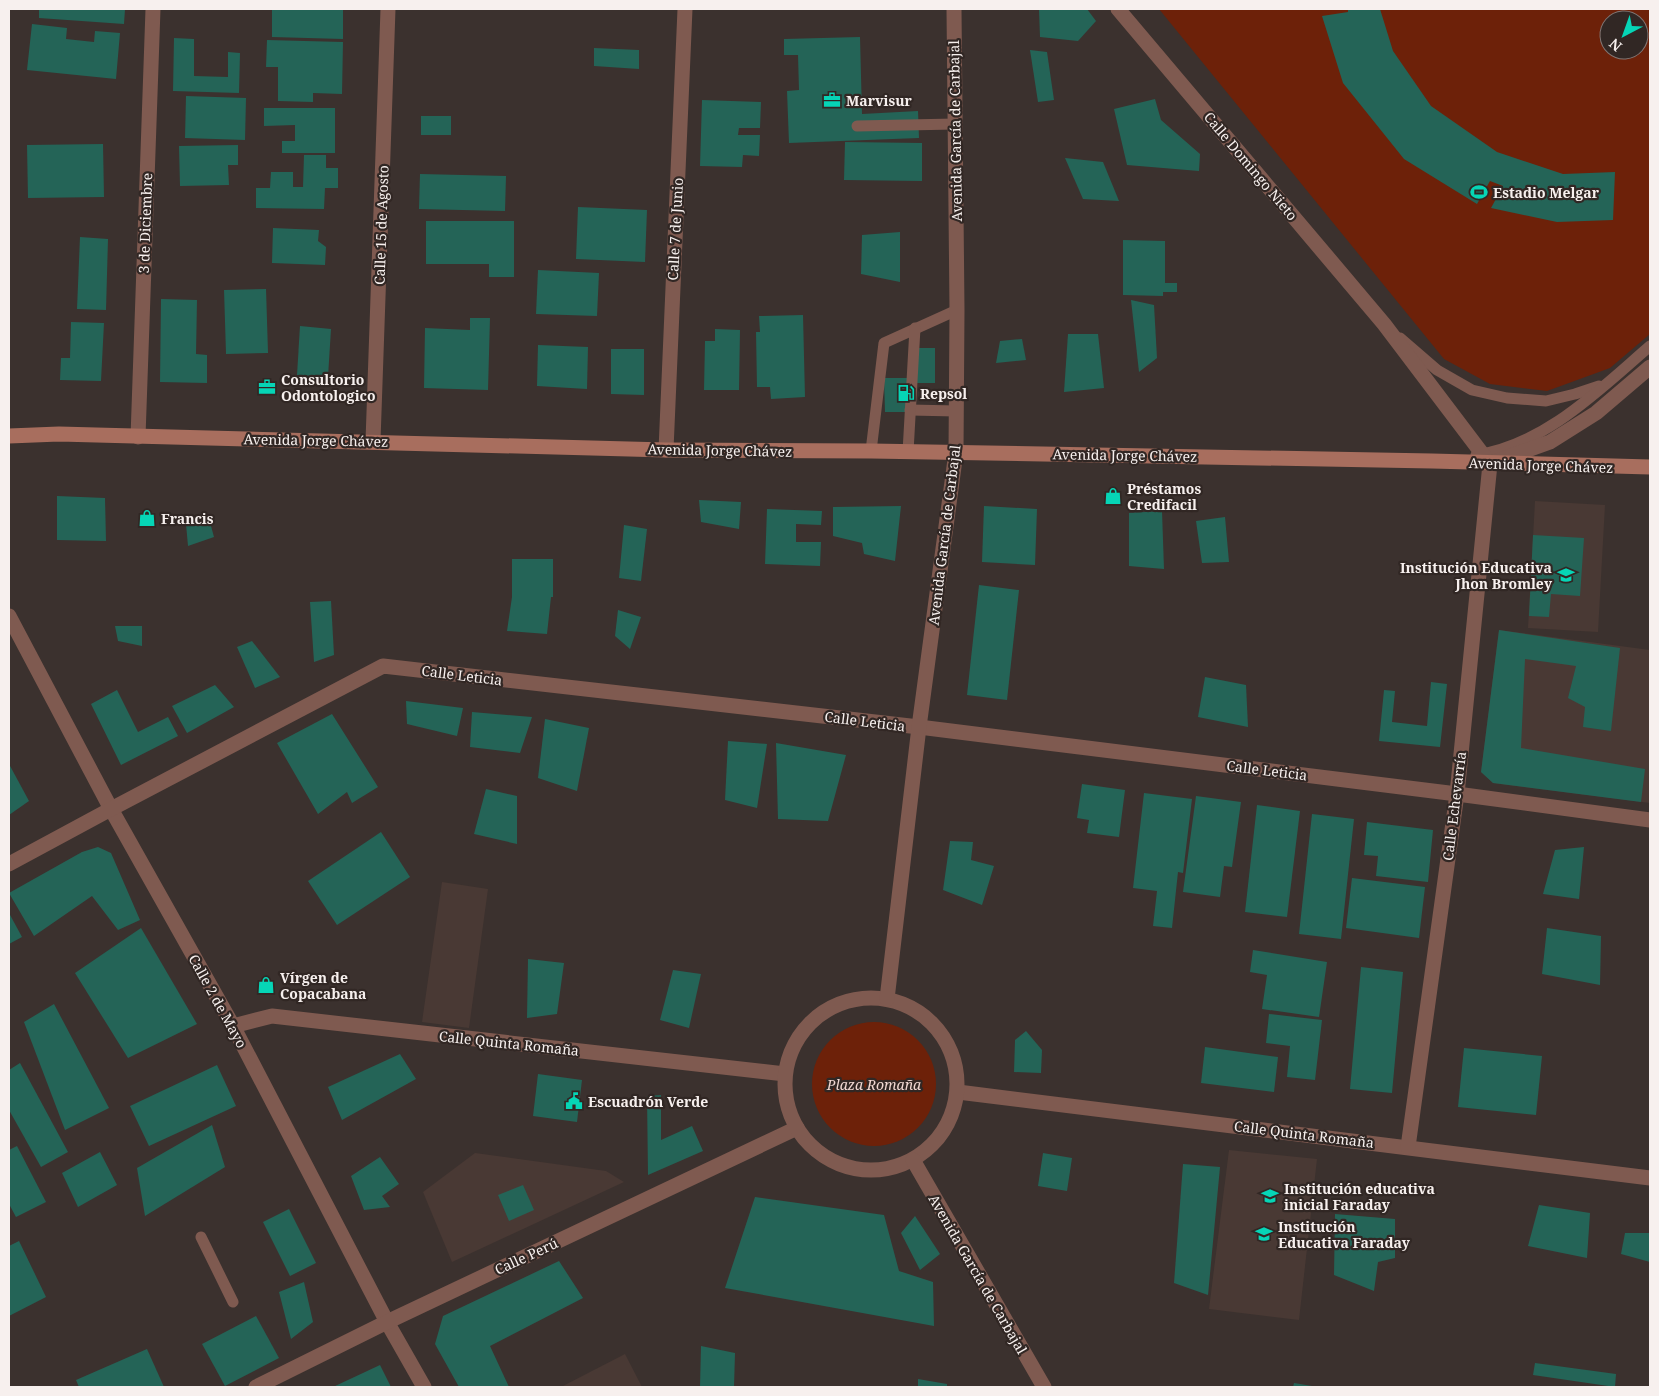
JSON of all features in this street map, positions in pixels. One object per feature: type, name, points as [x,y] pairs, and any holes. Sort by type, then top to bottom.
[{"type":"main road","name":"Avenida Jorge Chávez","points":[[9,436],[59,434],[666,450],[956,452],[1432,461],[1487,459],[1650,467]]},
{"type":"street","name":"3 de Diciembre","points":[[138,437],[153,9]]},
{"type":"street","name":"Calle 15 de Agosto","points":[[373,441],[388,9]]},
{"type":"street","name":"Calle 7 de Junio","points":[[666,450],[685,9]]},
{"type":"street","name":"Avenida García de Carbajal","points":[[886,999],[919,728],[956,452],[957,310],[954,9]]},
{"type":"street","name":"Calle Domingo Nieto","points":[[1118,9],[1384,324],[1487,459]]},
{"type":"street","points":[[1487,459],[1550,442],[1596,413],[1650,367]]},
{"type":"street","name":"Calle Echevarría","points":[[1408,1147],[1457,794],[1487,459]]},
{"type":"street","name":"Calle 2 de Mayo","points":[[9,616],[111,809],[233,1026],[387,1322],[424,1387]]},
{"type":"street","name":"Calle Leticia","points":[[9,864],[383,666],[919,728],[1457,794],[1650,820]]},
{"type":"street","points":[[858,999],[886,999],[911,1008],[932,1022],[947,1043],[956,1066],[958,1092],[951,1119],[936,1143],[913,1160],[888,1170],[862,1170],[836,1163],[814,1149],[797,1128],[787,1104],[785,1074],[792,1049],[808,1025],[830,1008],[858,999]]},
{"type":"street","name":"Calle Quinta Romaña","points":[[233,1026],[272,1016],[785,1074]]},
{"type":"street","name":"Calle Quinta Romaña","points":[[958,1092],[1650,1178]]},
{"type":"street","name":"Calle Perú","points":[[256,1387],[387,1322],[797,1128]]},
{"type":"street","name":"Avenida García de Carbajal","points":[[913,1160],[1044,1387]]},
{"type":"lane","points":[[857,126],[955,124]]},
{"type":"lane","points":[[871,451],[884,343],[957,310]]},
{"type":"lane","name":"Calle Domingo Nieto","points":[[1384,324],[1437,370],[1472,390],[1507,398],[1546,401],[1607,383]]},
{"type":"lane","points":[[908,452],[915,328]]},
{"type":"lane","name":"Avenida Jorge Chávez","points":[[1487,459],[1560,420],[1650,346]]},
{"type":"lane","points":[[910,410],[956,411]]},
{"type":"lane","points":[[200,1237],[233,1302]]},
{"type":"shaded area","name":"Institución Educativa Jhon Bromley","points":[[1535,501],[1605,505],[1598,632],[1528,628]]},
{"type":"shaded area","points":[[1499,630],[1650,650],[1650,803],[1493,783],[1481,772]]},
{"type":"shaded area","points":[[442,882],[488,889],[469,1028],[422,1022]]},
{"type":"shaded area","name":"Institución Educativa Faraday","points":[[1229,1150],[1317,1159],[1299,1320],[1209,1309]]},
{"type":"shaded area","points":[[475,1153],[606,1171],[624,1182],[452,1262],[423,1192]]},
{"type":"shaded area","points":[[625,1354],[642,1387],[561,1387]]},
{"type":"green space","name":"Estadio Melgar","points":[[1159,9],[1650,9],[1650,334],[1610,368],[1547,391],[1490,384],[1444,359]]},
{"type":"green space","name":"Plaza Romaña","points":[[874,1022],[898,1027],[918,1040],[931,1060],[936,1084],[931,1108],[918,1128],[898,1141],[874,1146],[850,1141],[830,1128],[817,1108],[812,1084],[817,1060],[830,1040],[850,1027]]},
{"type":"building","points":[[39,9],[125,9],[124,24],[39,18]]},
{"type":"building","points":[[272,9],[343,9],[343,39],[272,37]]},
{"type":"building","points":[[1039,9],[1087,9],[1096,21],[1078,41],[1040,37]]},
{"type":"building","points":[[1348,9],[1380,9],[1393,51],[1431,106],[1497,152],[1563,174],[1615,172],[1613,220],[1557,222],[1491,208],[1503,186],[1490,181],[1477,204],[1404,159],[1343,83],[1322,16],[1348,12]]},
{"type":"building","points":[[32,24],[67,28],[66,39],[94,42],[95,31],[120,33],[116,79],[27,70]]},
{"type":"building","points":[[860,37],[862,114],[918,111],[919,138],[789,143],[787,91],[799,90],[798,55],[784,55],[784,39]]},
{"type":"building","points":[[174,38],[194,39],[194,76],[228,77],[228,52],[240,53],[239,93],[173,91]]},
{"type":"building","points":[[267,40],[343,42],[342,94],[313,93],[313,102],[278,101],[278,67],[266,67]]},
{"type":"building","points":[[594,48],[639,50],[639,69],[594,66]]},
{"type":"building","points":[[1030,50],[1047,52],[1054,100],[1038,102]]},
{"type":"building","points":[[186,96],[246,98],[245,140],[185,138]]},
{"type":"building","points":[[1155,99],[1161,120],[1200,154],[1199,171],[1127,165],[1114,109]]},
{"type":"building","points":[[702,100],[761,102],[760,128],[739,128],[738,135],[760,135],[759,156],[743,155],[742,167],[700,166]]},
{"type":"building","points":[[264,108],[335,108],[335,153],[282,153],[282,141],[295,141],[295,125],[264,126]]},
{"type":"building","points":[[421,116],[451,116],[451,135],[421,135]]},
{"type":"building","points":[[845,142],[922,143],[922,181],[844,180]]},
{"type":"building","points":[[103,144],[104,197],[28,198],[27,145]]},
{"type":"building","points":[[238,145],[238,165],[228,165],[229,185],[180,186],[179,146]]},
{"type":"building","points":[[304,155],[326,155],[326,168],[338,168],[338,188],[325,188],[324,209],[256,208],[256,188],[270,188],[271,172],[293,172],[293,187],[303,187]]},
{"type":"building","points":[[1065,158],[1103,162],[1119,201],[1083,199]]},
{"type":"building","points":[[420,174],[506,176],[505,211],[419,209]]},
{"type":"building","points":[[578,207],[647,210],[645,262],[576,259]]},
{"type":"building","points":[[426,221],[514,221],[514,277],[489,277],[489,264],[426,264]]},
{"type":"building","points":[[273,228],[319,230],[318,241],[326,247],[325,265],[272,263]]},
{"type":"building","points":[[900,232],[900,282],[861,274],[862,235]]},
{"type":"building","points":[[80,237],[108,239],[106,310],[77,309]]},
{"type":"building","points":[[1123,240],[1165,241],[1165,283],[1177,283],[1177,292],[1163,292],[1163,296],[1123,295]]},
{"type":"building","points":[[538,270],[599,273],[597,316],[536,314]]},
{"type":"building","points":[[266,289],[268,353],[226,354],[224,290]]},
{"type":"building","points":[[161,299],[197,300],[196,354],[207,355],[207,383],[160,382]]},
{"type":"building","points":[[1131,300],[1154,305],[1157,358],[1139,372]]},
{"type":"building","points":[[803,315],[805,397],[771,399],[770,387],[757,387],[756,332],[760,332],[759,316]]},
{"type":"building","points":[[470,318],[490,318],[488,390],[424,388],[425,328],[470,330]]},
{"type":"building","points":[[71,322],[104,323],[101,381],[60,380],[61,358],[70,358]]},
{"type":"building","points":[[300,326],[331,329],[328,377],[297,375]]},
{"type":"building","points":[[715,329],[740,330],[739,390],[704,390],[705,341],[715,341]]},
{"type":"building","points":[[1068,334],[1098,334],[1104,388],[1064,392]]},
{"type":"building","points":[[1022,339],[1026,360],[996,363],[1000,341]]},
{"type":"building","points":[[538,345],[588,347],[587,389],[537,386]]},
{"type":"building","points":[[910,348],[935,348],[935,383],[916,383],[916,412],[885,412],[884,378],[910,378]]},
{"type":"building","points":[[611,349],[644,349],[644,395],[611,394]]},
{"type":"building","points":[[57,496],[105,498],[106,541],[57,540]]},
{"type":"building","points":[[699,500],[741,502],[739,529],[701,522]]},
{"type":"building","points":[[901,506],[895,561],[864,554],[862,543],[833,536],[833,507]]},
{"type":"building","points":[[984,506],[1037,509],[1035,565],[982,562]]},
{"type":"building","points":[[767,509],[822,511],[821,525],[796,524],[796,542],[821,542],[820,566],[765,564]]},
{"type":"building","points":[[1162,511],[1164,569],[1129,566],[1129,513]]},
{"type":"building","points":[[1225,517],[1229,562],[1202,563],[1196,521]]},
{"type":"building","points":[[186,524],[211,526],[214,537],[188,546]]},
{"type":"building","points":[[624,525],[647,529],[641,581],[619,578]]},
{"type":"building","points":[[1533,535],[1584,538],[1580,596],[1551,594],[1549,617],[1529,616]]},
{"type":"building","points":[[512,559],[553,559],[553,597],[551,597],[547,634],[507,631],[512,597]]},
{"type":"building","points":[[979,585],[1019,590],[1007,700],[967,695]]},
{"type":"building","points":[[331,601],[334,655],[314,662],[310,602]]},
{"type":"building","points":[[618,610],[641,617],[630,649],[615,636]]},
{"type":"building","points":[[115,626],[142,626],[142,646],[118,641]]},
{"type":"building","points":[[1499,630],[1620,648],[1611,731],[1583,727],[1585,707],[1568,698],[1576,666],[1525,659],[1521,748],[1645,769],[1641,802],[1493,783],[1481,772]]},
{"type":"building","points":[[252,641],[280,677],[255,688],[237,647]]},
{"type":"building","points":[[1205,677],[1246,685],[1248,727],[1198,717]]},
{"type":"building","points":[[1431,682],[1447,684],[1440,747],[1379,741],[1384,690],[1395,691],[1392,722],[1427,726]]},
{"type":"building","points":[[215,685],[234,707],[187,733],[172,706]]},
{"type":"building","points":[[117,690],[138,732],[168,717],[178,736],[121,765],[91,704]]},
{"type":"building","points":[[406,701],[463,708],[457,736],[407,724]]},
{"type":"building","points":[[472,712],[532,717],[520,753],[470,747]]},
{"type":"building","points":[[332,714],[378,787],[352,803],[347,792],[318,814],[277,743]]},
{"type":"building","points":[[545,719],[589,728],[577,791],[538,778]]},
{"type":"building","points":[[728,741],[767,744],[757,808],[725,800]]},
{"type":"building","points":[[776,743],[846,755],[828,821],[778,819]]},
{"type":"building","points":[[9,764],[29,801],[9,815]]},
{"type":"building","points":[[1082,784],[1125,790],[1119,837],[1087,833],[1089,820],[1077,818]]},
{"type":"building","points":[[486,789],[517,796],[517,844],[474,834]]},
{"type":"building","points":[[1144,793],[1192,799],[1183,873],[1178,872],[1172,928],[1153,926],[1157,891],[1133,888]]},
{"type":"building","points":[[1196,796],[1241,802],[1232,867],[1224,866],[1220,897],[1183,892]]},
{"type":"building","points":[[1257,805],[1300,811],[1287,917],[1245,912]]},
{"type":"building","points":[[1312,814],[1354,819],[1341,939],[1299,934]]},
{"type":"building","points":[[1367,822],[1433,830],[1428,882],[1376,876],[1378,856],[1364,855]]},
{"type":"building","points":[[381,832],[410,877],[337,925],[308,881]]},
{"type":"building","points":[[950,841],[973,842],[971,860],[994,866],[982,905],[943,890]]},
{"type":"building","points":[[98,847],[111,853],[140,920],[118,930],[92,896],[34,936],[9,893],[82,852]]},
{"type":"building","points":[[1584,847],[1579,899],[1543,894],[1555,850]]},
{"type":"building","points":[[1352,878],[1425,887],[1419,938],[1346,928]]},
{"type":"building","points":[[9,913],[22,937],[9,944]]},
{"type":"building","points":[[141,928],[197,1024],[128,1058],[75,973]]},
{"type":"building","points":[[1547,928],[1601,936],[1600,985],[1542,974]]},
{"type":"building","points":[[1253,950],[1327,962],[1319,1017],[1262,1009],[1267,975],[1250,972]]},
{"type":"building","points":[[528,959],[564,963],[557,1014],[527,1018]]},
{"type":"building","points":[[1361,967],[1403,972],[1392,1093],[1350,1089]]},
{"type":"building","points":[[673,970],[701,974],[689,1028],[660,1020]]},
{"type":"building","points":[[54,1004],[109,1108],[65,1130],[24,1022]]},
{"type":"building","points":[[1269,1014],[1322,1020],[1315,1080],[1287,1077],[1290,1046],[1266,1043]]},
{"type":"building","points":[[1026,1031],[1042,1050],[1041,1073],[1014,1072],[1015,1040]]},
{"type":"building","points":[[1205,1047],[1278,1057],[1274,1092],[1201,1083]]},
{"type":"building","points":[[1464,1048],[1542,1056],[1536,1115],[1458,1107]]},
{"type":"building","points":[[400,1054],[416,1079],[342,1120],[328,1087]]},
{"type":"building","points":[[20,1063],[68,1152],[41,1167],[9,1110],[9,1070]]},
{"type":"building","points":[[217,1065],[236,1106],[149,1146],[130,1106]]},
{"type":"building","points":[[538,1074],[582,1080],[577,1122],[533,1116]]},
{"type":"building","points":[[661,1095],[661,1140],[692,1126],[703,1151],[648,1175],[647,1096]]},
{"type":"building","points":[[212,1125],[225,1167],[145,1216],[137,1168]]},
{"type":"building","points":[[17,1146],[46,1202],[16,1217],[9,1204],[9,1150]]},
{"type":"building","points":[[100,1152],[117,1185],[78,1207],[62,1173]]},
{"type":"building","points":[[1043,1153],[1072,1158],[1067,1191],[1038,1186]]},
{"type":"building","points":[[380,1157],[399,1184],[382,1196],[390,1207],[364,1210],[351,1176]]},
{"type":"building","points":[[1183,1164],[1220,1167],[1208,1295],[1174,1283]]},
{"type":"building","points":[[523,1185],[534,1210],[509,1221],[498,1195]]},
{"type":"building","points":[[755,1197],[884,1215],[899,1271],[933,1282],[934,1326],[725,1288]]},
{"type":"building","points":[[1539,1205],[1590,1213],[1587,1258],[1528,1246]]},
{"type":"building","points":[[289,1209],[316,1263],[290,1276],[263,1222]]},
{"type":"building","points":[[1335,1214],[1395,1219],[1395,1258],[1378,1262],[1374,1291],[1334,1275]]},
{"type":"building","points":[[915,1216],[940,1254],[920,1270],[901,1233]]},
{"type":"building","points":[[1625,1233],[1650,1233],[1650,1262],[1621,1254]]},
{"type":"building","points":[[19,1241],[46,1297],[9,1316],[9,1246]]},
{"type":"building","points":[[559,1261],[583,1298],[490,1346],[509,1387],[459,1387],[435,1344],[443,1316]]},
{"type":"building","points":[[304,1282],[313,1322],[291,1339],[279,1292]]},
{"type":"building","points":[[256,1316],[279,1358],[225,1386],[202,1344]]},
{"type":"building","points":[[701,1346],[735,1353],[734,1387],[700,1387]]},
{"type":"building","points":[[147,1349],[164,1387],[79,1387],[76,1380]]},
{"type":"building","points":[[1535,1363],[1616,1374],[1615,1387],[1533,1375]]},
{"type":"building","points":[[380,1365],[391,1387],[333,1387]]},
{"type":"building","points":[[918,1379],[947,1384],[947,1387],[918,1387]]},
{"type":"building","points":[[1294,1383],[1312,1386],[1312,1387],[1293,1387]]},
{"type":"place","name":"Marvisur","points":[[832,100]]},
{"type":"place","name":"Estadio Melgar","points":[[1479,192]]},
{"type":"place","name":"Consultorio Odontologico","points":[[267,387]]},
{"type":"place","name":"Repsol","points":[[906,393]]},
{"type":"place","name":"Préstamos Credifacil","points":[[1113,496]]},
{"type":"place","name":"Francis","points":[[147,518]]},
{"type":"place","name":"Institución Educativa Jhon Bromley","points":[[1566,575]]},
{"type":"place","name":"Vírgen de Copacabana","points":[[266,985]]},
{"type":"place","name":"Escuadrón Verde","points":[[574,1101]]},
{"type":"place","name":"Institución educativa inicial Faraday","points":[[1270,1196]]},
{"type":"place","name":"Institución Educativa Faraday","points":[[1264,1234]]}]
